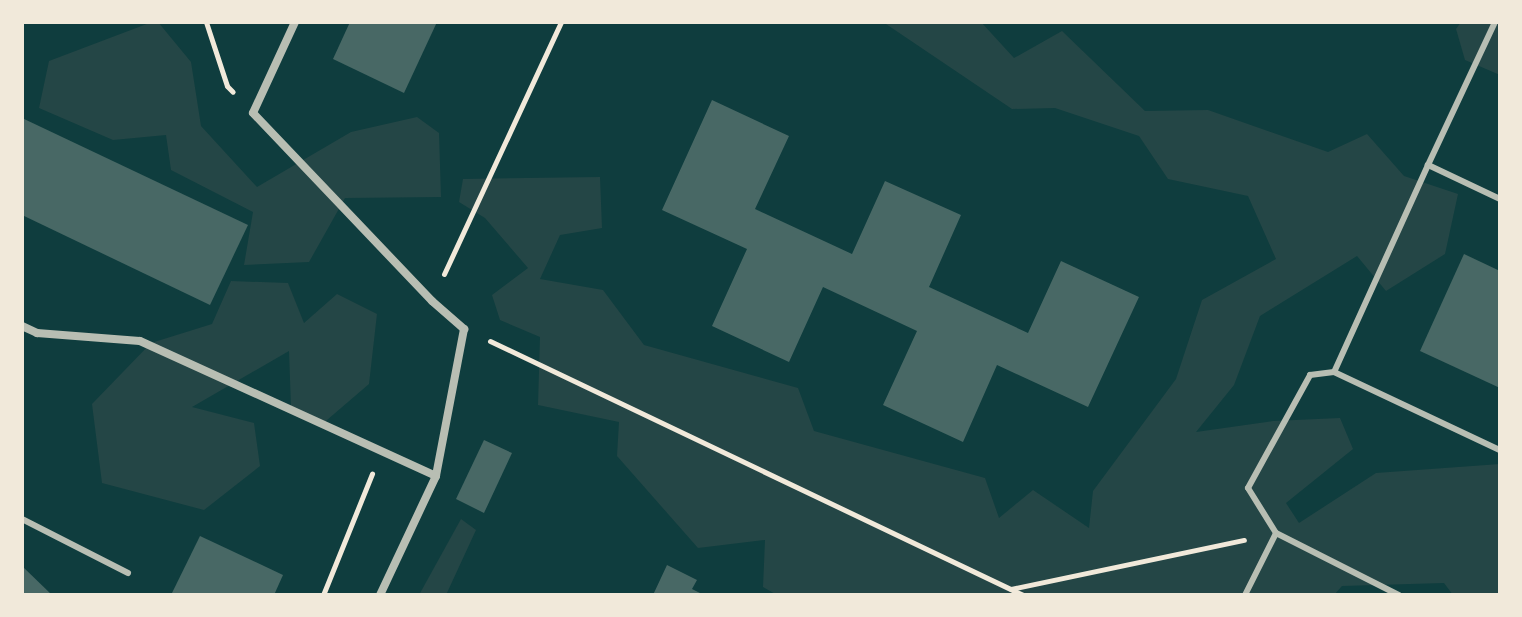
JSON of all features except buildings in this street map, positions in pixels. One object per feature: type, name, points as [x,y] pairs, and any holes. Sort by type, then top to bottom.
[{"type":"street","points":[[295,22],[253,113],[432,301],[464,329],[436,476],[380,595]]},
{"type":"street","points":[[22,326],[37,333],[140,341],[436,476]]},
{"type":"lane","points":[[1334,372],[1495,22]]},
{"type":"lane","points":[[1428,165],[1500,199]]},
{"type":"lane","points":[[1399,595],[1276,533],[1248,488],[1310,375],[1334,372],[1500,450]]},
{"type":"lane","points":[[22,519],[128,573]]},
{"type":"lane","points":[[1245,595],[1276,533]]},
{"type":"path","points":[[206,22],[227,86],[253,113]]},
{"type":"path","points":[[432,301],[561,22]]},
{"type":"path","points":[[464,329],[1023,595]]},
{"type":"path","points":[[323,595],[382,451]]},
{"type":"path","points":[[1011,589],[1276,533]]},
{"type":"shaded area","points":[[158,22],[191,62],[201,126],[257,187],[351,132],[417,117],[439,133],[441,197],[345,198],[309,262],[244,265],[253,212],[171,170],[166,135],[113,140],[39,108],[49,61]]},
{"type":"shaded area","points":[[883,22],[981,22],[1014,58],[1062,31],[1145,111],[1208,110],[1328,152],[1367,134],[1404,176],[1458,194],[1445,254],[1386,291],[1357,256],[1260,316],[1234,385],[1196,432],[1273,421],[1340,418],[1353,449],[1286,503],[1299,523],[1376,473],[1500,464],[1500,595],[1453,595],[1444,583],[1342,586],[1334,595],[777,595],[763,587],[765,540],[698,548],[617,456],[619,422],[538,405],[540,337],[500,320],[492,295],[528,268],[485,218],[459,202],[463,179],[600,177],[602,228],[560,235],[540,279],[603,290],[644,345],[798,388],[814,431],[985,478],[999,518],[1033,490],[1089,528],[1093,491],[1176,379],[1202,300],[1276,259],[1248,196],[1168,179],[1139,136],[1055,108],[1012,109]]},
{"type":"shaded area","points":[[1461,22],[1500,22],[1500,75],[1465,60],[1456,29]]},
{"type":"shaded area","points":[[231,281],[288,283],[304,323],[337,294],[377,314],[369,384],[320,426],[291,407],[289,351],[192,407],[254,423],[260,466],[204,510],[102,483],[92,404],[151,343],[212,324]]},
{"type":"shaded area","points":[[461,519],[476,530],[446,595],[419,595]]}]
